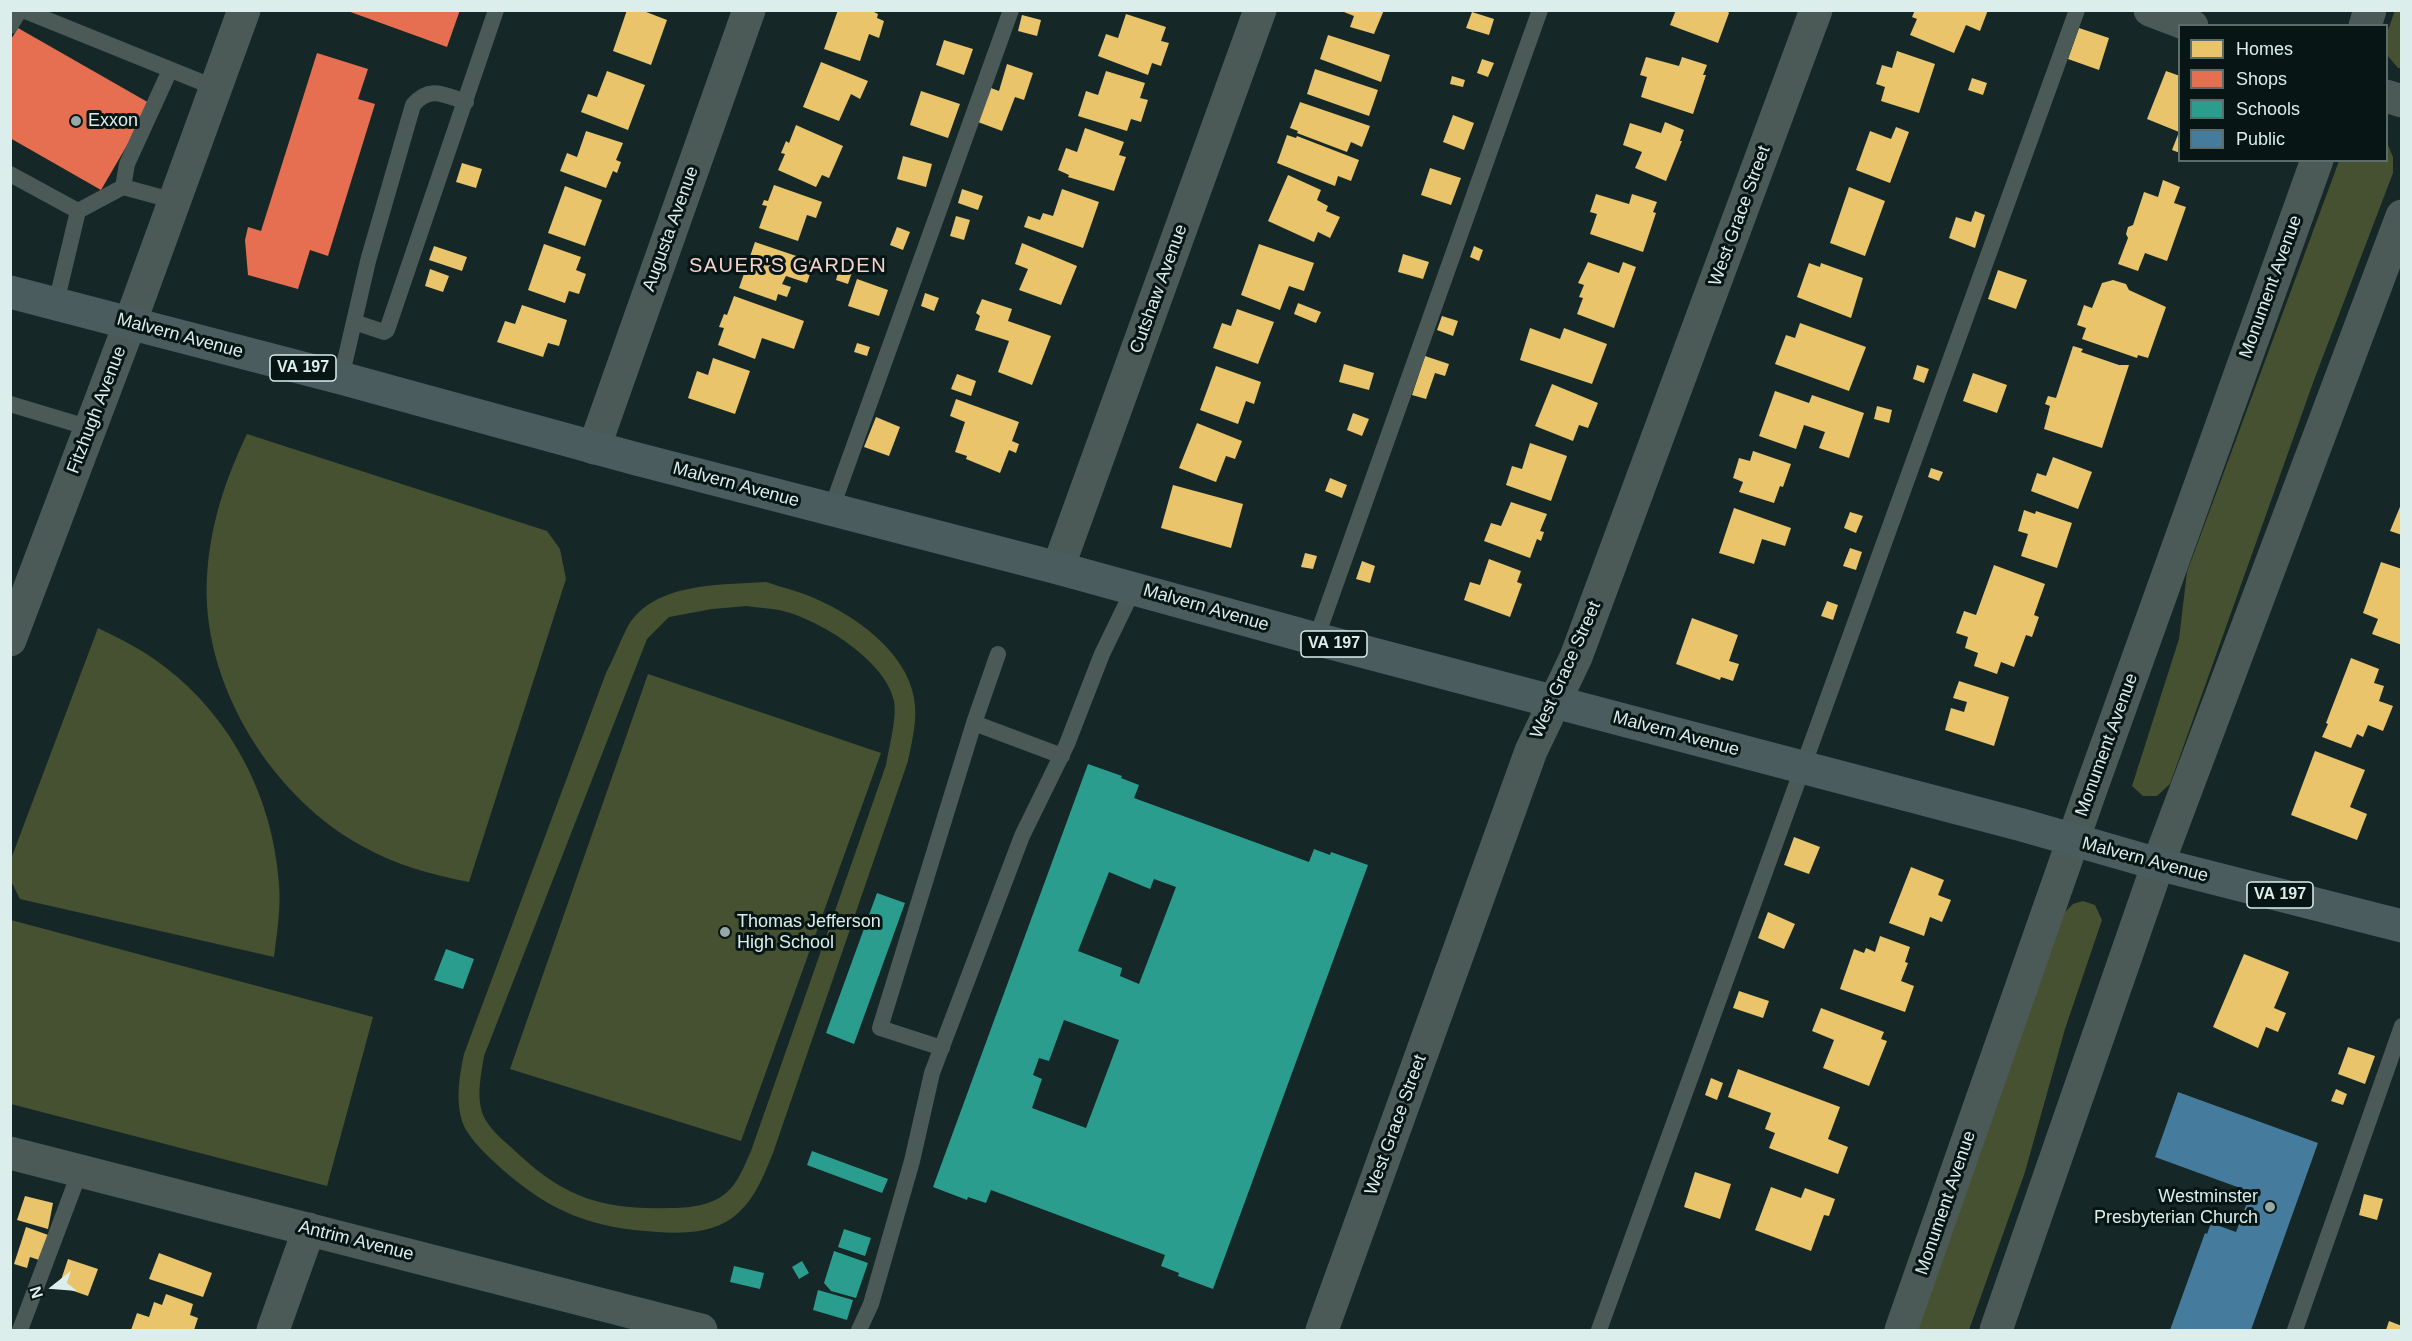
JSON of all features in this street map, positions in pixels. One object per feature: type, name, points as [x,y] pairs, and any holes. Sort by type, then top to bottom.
[{"type":"main road","name":"Malvern Avenue","points":[[10,292],[341,378],[594,448],[1134,588],[1316,639],[2158,864],[2402,926]]},
{"type":"street","name":"Fitzhugh Avenue","points":[[11,639],[130,323],[244,10]]},
{"type":"street","name":"Augusta Avenue","points":[[594,448],[749,10]]},
{"type":"street","name":"Cutshaw Avenue","points":[[1058,568],[1260,10]]},
{"type":"street","name":"West Grace Street","points":[[1322,1330],[1531,751],[1576,657],[1816,10]]},
{"type":"street","points":[[2150,10],[2187,24]]},
{"type":"street","name":"Monument Avenue","points":[[1901,1330],[2073,840],[2316,162]]},
{"type":"street","points":[[1996,1330],[2158,864],[2402,216]]},
{"type":"street","name":"Antrim Avenue","points":[[10,1153],[701,1330]]},
{"type":"street","points":[[273,1330],[309,1229]]},
{"type":"lane","points":[[10,26],[21,10],[216,88]]},
{"type":"lane","points":[[354,322],[384,332],[387,330],[496,10]]},
{"type":"lane","points":[[831,510],[1011,10]]},
{"type":"lane","points":[[1316,639],[1540,10]]},
{"type":"lane","points":[[1599,1330],[2077,10]]},
{"type":"lane","points":[[123,187],[128,164],[170,70]]},
{"type":"lane","points":[[341,378],[368,261],[412,105],[421,95],[434,93],[466,102]]},
{"type":"lane","points":[[10,174],[78,211]]},
{"type":"lane","points":[[56,303],[78,211],[123,187],[175,201]]},
{"type":"lane","points":[[10,404],[90,428]]},
{"type":"lane","points":[[859,1330],[871,1304],[912,1161],[932,1073],[1022,836],[1062,756],[1102,654],[1134,588]]},
{"type":"lane","points":[[942,1048],[880,1028],[974,723],[998,654]]},
{"type":"lane","points":[[974,723],[1062,756]]},
{"type":"lane","points":[[2295,1330],[2402,1026]]},
{"type":"lane","points":[[20,1330],[80,1171]]},
{"type":"green space","points":[[2395,10],[2401,11],[2401,68],[2398,68],[2388,56],[2388,30]]},
{"type":"green space","points":[[2388,145],[2393,157],[2393,173],[2314,380],[2170,784],[2157,796],[2143,796],[2132,786],[2179,639],[2187,572],[2339,162],[2388,162]]},
{"type":"green space","points":[[247,434],[547,531],[560,549],[566,579],[469,882],[428,873],[388,859],[331,826],[303,802],[278,775],[255,744],[237,711],[222,677],[212,641],[207,605],[207,583],[211,539],[216,517],[229,475]]},
{"type":"green space","points":[[766,582],[802,593],[845,614],[876,637],[901,665],[909,681],[915,706],[913,738],[908,761],[773,1153],[752,1197],[732,1218],[706,1230],[667,1233],[613,1227],[593,1222],[556,1207],[521,1185],[483,1152],[474,1141],[466,1130],[460,1112],[459,1082],[464,1054],[606,673],[628,626],[654,601],[671,594],[709,586]],"holes":[[[747,606],[783,611],[815,623],[849,644],[878,671],[888,686],[895,708],[886,765],[751,1151],[738,1179],[731,1189],[720,1197],[691,1207],[645,1208],[603,1203],[584,1197],[549,1179],[491,1127],[485,1119],[480,1104],[484,1056],[647,639],[669,617],[712,609]]]},
{"type":"green space","points":[[98,628],[149,656],[189,688],[211,711],[245,763],[258,792],[275,852],[279,902],[274,957],[20,899],[11,881],[11,859]]},
{"type":"green space","points":[[648,674],[881,753],[741,1141],[510,1069]]},
{"type":"green space","points":[[2083,901],[2095,905],[2102,920],[2065,1029],[2025,1172],[1969,1330],[1915,1330],[2065,912],[2073,904]]},
{"type":"green space","points":[[11,920],[373,1017],[327,1186],[11,1104]]},
{"type":"building: Homes","points":[[627,10],[641,10],[667,20],[651,65],[613,51]]},
{"type":"building: Homes","points":[[838,10],[870,10],[878,14],[877,18],[884,21],[879,38],[869,34],[860,61],[824,49]]},
{"type":"building: Homes","points":[[1345,10],[1384,10],[1374,34],[1350,27],[1354,16],[1344,12]]},
{"type":"building: Homes","points":[[1676,10],[1727,10],[1729,13],[1718,43],[1670,25]]},
{"type":"building: Homes","points":[[1915,10],[1988,10],[1980,31],[1966,25],[1954,53],[1910,35],[1917,19],[1912,17]]},
{"type":"building: Homes","points":[[1472,12],[1494,19],[1489,35],[1466,28]]},
{"type":"building: Homes","points":[[1126,14],[1166,27],[1161,41],[1169,43],[1161,66],[1152,63],[1148,75],[1098,56],[1106,34],[1118,38]]},
{"type":"building: Homes","points":[[1022,15],[1041,20],[1037,36],[1018,31]]},
{"type":"building: Homes","points":[[2079,28],[2109,38],[2099,70],[2068,59]]},
{"type":"building: Homes","points":[[1328,35],[1390,55],[1381,82],[1320,59]]},
{"type":"building: Homes","points":[[944,40],[973,49],[964,75],[936,65]]},
{"type":"building: Homes","points":[[1897,51],[1935,64],[1919,113],[1881,101],[1885,87],[1876,84],[1882,65],[1892,68]]},
{"type":"building: Homes","points":[[1646,57],[1679,66],[1682,57],[1707,65],[1693,114],[1641,97],[1647,77],[1640,75]]},
{"type":"building: Homes","points":[[1482,59],[1494,63],[1488,77],[1477,73]]},
{"type":"building: Homes","points":[[821,62],[868,81],[860,99],[851,94],[839,121],[803,107]]},
{"type":"building: Homes","points":[[1007,64],[1033,73],[1024,100],[1015,97],[1002,131],[978,122],[991,88],[999,91]]},
{"type":"building: Homes","points":[[1315,69],[1378,90],[1369,116],[1307,94]]},
{"type":"building: Homes","points":[[607,71],[645,85],[628,130],[581,112],[588,94],[597,97]]},
{"type":"building: Homes","points":[[1106,71],[1145,83],[1140,98],[1148,100],[1141,122],[1131,119],[1127,131],[1078,116],[1086,91],[1098,95]]},
{"type":"building: Homes","points":[[2166,71],[2178,75],[2178,132],[2147,119]]},
{"type":"building: Homes","points":[[1452,76],[1465,80],[1463,87],[1450,84]]},
{"type":"building: Homes","points":[[1972,78],[1987,83],[1983,95],[1968,90]]},
{"type":"building: Homes","points":[[921,91],[960,104],[948,138],[910,125]]},
{"type":"building: Homes","points":[[1300,102],[1370,126],[1362,147],[1351,142],[1347,152],[1297,133],[1298,131],[1290,128]]},
{"type":"building: Homes","points":[[1453,115],[1474,123],[1464,150],[1443,142]]},
{"type":"building: Homes","points":[[1665,122],[1684,130],[1666,181],[1635,168],[1642,152],[1623,145],[1630,123],[1661,133]]},
{"type":"building: Homes","points":[[796,125],[843,146],[829,178],[822,175],[816,187],[778,170],[785,154],[781,153],[786,141],[789,143]]},
{"type":"building: Homes","points":[[1896,127],[1909,132],[1890,183],[1856,170],[1870,131],[1891,139]]},
{"type":"building: Homes","points":[[1085,128],[1124,142],[1119,155],[1126,157],[1114,191],[1068,177],[1069,175],[1058,170],[1066,148],[1077,152]]},
{"type":"building: Homes","points":[[586,131],[623,143],[616,160],[621,162],[617,173],[613,171],[606,188],[560,171],[567,153],[577,157]]},
{"type":"building: Homes","points":[[1287,135],[1296,138],[1297,136],[1359,160],[1351,181],[1338,176],[1335,186],[1277,163]]},
{"type":"building: Homes","points":[[2178,135],[2178,152],[2172,150]]},
{"type":"building: Homes","points":[[903,156],[932,164],[926,187],[897,179]]},
{"type":"building: Homes","points":[[462,163],[482,169],[476,188],[456,182]]},
{"type":"building: Homes","points":[[1430,168],[1461,178],[1451,205],[1421,195]]},
{"type":"building: Homes","points":[[1288,175],[1321,190],[1317,200],[1328,206],[1326,211],[1340,217],[1330,238],[1318,232],[1314,242],[1268,221]]},
{"type":"building: Homes","points":[[2163,180],[2180,187],[2174,203],[2186,207],[2167,261],[2145,253],[2138,271],[2118,264],[2128,238],[2126,234],[2128,227],[2133,225],[2144,192],[2158,197]]},
{"type":"building: Homes","points":[[774,185],[822,202],[816,218],[807,215],[798,241],[759,228],[767,206],[762,205],[764,200],[768,201]]},
{"type":"building: Homes","points":[[565,186],[602,200],[585,246],[548,233]]},
{"type":"building: Homes","points":[[1849,187],[1885,201],[1865,256],[1830,243]]},
{"type":"building: Homes","points":[[962,189],[983,196],[978,210],[958,203]]},
{"type":"building: Homes","points":[[1062,189],[1099,202],[1083,248],[1024,227],[1028,216],[1040,220],[1043,213],[1053,216]]},
{"type":"building: Homes","points":[[1596,194],[1629,204],[1632,194],[1657,202],[1653,212],[1656,213],[1643,252],[1590,234],[1597,214],[1590,212]]},
{"type":"building: Homes","points":[[1975,211],[1985,215],[1975,248],[1949,238],[1956,217],[1971,222]]},
{"type":"building: Homes","points":[[956,216],[970,220],[964,240],[950,236]]},
{"type":"building: Homes","points":[[897,227],[910,232],[903,250],[890,245]]},
{"type":"building: Homes","points":[[755,242],[814,262],[807,283],[786,276],[782,284],[791,287],[787,297],[778,294],[776,301],[739,288]]},
{"type":"building: Homes","points":[[1022,243],[1077,266],[1061,305],[1019,290],[1028,269],[1015,264]]},
{"type":"building: Homes","points":[[544,244],[581,257],[576,270],[586,274],[579,294],[569,291],[565,303],[528,290]]},
{"type":"building: Homes","points":[[1259,244],[1314,263],[1304,291],[1289,286],[1280,310],[1241,295]]},
{"type":"building: Homes","points":[[434,246],[467,257],[462,271],[429,260]]},
{"type":"building: Homes","points":[[1474,246],[1483,250],[1479,261],[1470,257]]},
{"type":"building: Homes","points":[[1403,254],[1429,262],[1423,279],[1398,272]]},
{"type":"building: Homes","points":[[1588,262],[1619,273],[1623,262],[1636,267],[1614,328],[1577,314],[1583,298],[1579,297],[1584,285],[1578,283]]},
{"type":"building: Homes","points":[[1809,263],[1820,267],[1821,263],[1863,278],[1851,318],[1797,297]]},
{"type":"building: Homes","points":[[430,269],[449,276],[443,292],[425,286]]},
{"type":"building: Homes","points":[[839,269],[852,272],[848,284],[836,280]]},
{"type":"building: Homes","points":[[1998,270],[2027,280],[2016,309],[1988,299]]},
{"type":"building: Homes","points":[[857,279],[888,290],[879,316],[848,306]]},
{"type":"building: Homes","points":[[2113,280],[2126,284],[2129,290],[2166,307],[2148,358],[2138,355],[2137,358],[2082,339],[2086,328],[2077,325],[2084,305],[2092,308],[2102,283]]},
{"type":"building: Homes","points":[[925,293],[939,298],[934,311],[921,306]]},
{"type":"building: Homes","points":[[734,296],[804,321],[794,349],[762,338],[755,359],[718,345],[724,328],[719,327],[724,314],[727,315]]},
{"type":"building: Homes","points":[[982,299],[1012,309],[1008,321],[1051,336],[1032,385],[998,372],[1009,341],[975,330],[980,316],[976,313]]},
{"type":"building: Homes","points":[[1298,303],[1321,312],[1316,323],[1294,314]]},
{"type":"building: Homes","points":[[522,305],[567,320],[559,346],[548,343],[543,357],[497,342],[505,321],[515,324]]},
{"type":"building: Homes","points":[[1237,309],[1274,322],[1258,364],[1213,348],[1222,323],[1231,326]]},
{"type":"building: Homes","points":[[1442,316],[1458,321],[1453,336],[1437,330]]},
{"type":"building: Homes","points":[[1800,323],[1866,347],[1849,391],[1775,364],[1786,335],[1795,338]]},
{"type":"building: Homes","points":[[1530,328],[1560,339],[1564,328],[1607,344],[1592,384],[1520,360]]},
{"type":"building: Homes","points":[[857,343],[870,347],[867,356],[854,352]]},
{"type":"building: Homes","points":[[2073,346],[2083,349],[2081,352],[2119,365],[2129,365],[2102,448],[2044,429],[2050,406],[2045,404],[2048,396],[2056,398]]},
{"type":"building: Homes","points":[[1425,356],[1449,364],[1445,376],[1435,373],[1426,399],[1412,395]]},
{"type":"building: Homes","points":[[713,358],[750,371],[735,414],[688,398],[697,371],[708,375]]},
{"type":"building: Homes","points":[[1344,364],[1374,373],[1369,390],[1339,382]]},
{"type":"building: Homes","points":[[1917,365],[1929,369],[1924,383],[1913,379]]},
{"type":"building: Homes","points":[[1216,366],[1261,382],[1254,404],[1246,401],[1238,424],[1200,410]]},
{"type":"building: Homes","points":[[1973,373],[2007,385],[1997,413],[1963,401]]},
{"type":"building: Homes","points":[[957,374],[976,381],[971,396],[951,389]]},
{"type":"building: Homes","points":[[1552,384],[1598,403],[1588,428],[1579,425],[1573,441],[1535,426]]},
{"type":"building: Homes","points":[[1775,391],[1809,403],[1812,395],[1864,413],[1849,458],[1819,448],[1825,432],[1804,425],[1796,449],[1759,436]]},
{"type":"building: Homes","points":[[956,399],[1019,422],[1012,441],[1019,444],[1016,453],[1009,450],[1000,473],[955,452],[965,422],[950,416]]},
{"type":"building: Homes","points":[[1877,406],[1892,410],[1889,423],[1874,419]]},
{"type":"building: Homes","points":[[1353,413],[1369,419],[1362,436],[1347,430]]},
{"type":"building: Homes","points":[[876,417],[900,427],[889,456],[864,447]]},
{"type":"building: Homes","points":[[1197,423],[1242,441],[1235,459],[1226,456],[1216,482],[1179,468]]},
{"type":"building: Homes","points":[[1530,443],[1567,456],[1551,501],[1506,485],[1512,466],[1522,469]]},
{"type":"building: Homes","points":[[1753,451],[1791,464],[1783,487],[1780,486],[1774,503],[1739,492],[1743,482],[1733,478],[1739,458],[1750,461]]},
{"type":"building: Homes","points":[[2053,457],[2092,472],[2078,509],[2031,491],[2037,473],[2046,476]]},
{"type":"building: Homes","points":[[1931,468],[1943,472],[1939,481],[1928,477]]},
{"type":"building: Homes","points":[[1330,478],[1347,485],[1342,498],[1325,491]]},
{"type":"building: Homes","points":[[1173,485],[1243,504],[1231,548],[1161,528]]},
{"type":"building: Homes","points":[[1511,502],[1547,514],[1540,531],[1544,532],[1541,541],[1537,539],[1530,558],[1484,541],[1491,523],[1501,526]]},
{"type":"building: Homes","points":[[2402,502],[2402,535],[2390,531]]},
{"type":"building: Homes","points":[[1734,508],[1791,528],[1785,546],[1762,539],[1754,564],[1719,553]]},
{"type":"building: Homes","points":[[2024,510],[2035,514],[2036,511],[2072,523],[2057,568],[2021,556],[2028,534],[2018,531]]},
{"type":"building: Homes","points":[[1850,512],[1863,516],[1856,533],[1844,528]]},
{"type":"building: Homes","points":[[1850,548],[1862,552],[1856,570],[1843,566]]},
{"type":"building: Homes","points":[[1305,553],[1317,556],[1313,569],[1301,567]]},
{"type":"building: Homes","points":[[1489,559],[1521,571],[1517,582],[1522,584],[1510,617],[1464,600],[1470,582],[1480,585]]},
{"type":"building: Homes","points":[[1362,561],[1375,566],[1370,583],[1356,579]]},
{"type":"building: Homes","points":[[2381,562],[2402,569],[2402,645],[2372,634],[2378,619],[2363,613]]},
{"type":"building: Homes","points":[[1994,565],[2045,584],[2034,615],[2039,617],[2032,637],[2026,635],[2014,667],[2001,662],[1997,674],[1974,666],[1978,653],[1965,648],[1968,637],[1956,633],[1964,611],[1976,615]]},
{"type":"building: Homes","points":[[1827,601],[1838,605],[1833,620],[1821,616]]},
{"type":"building: Homes","points":[[1692,618],[1738,635],[1729,661],[1739,664],[1733,681],[1721,677],[1720,680],[1676,664]]},
{"type":"building: Homes","points":[[2351,658],[2379,669],[2374,683],[2384,686],[2379,701],[2393,706],[2383,731],[2368,725],[2363,737],[2357,734],[2351,748],[2322,737]]},
{"type":"building: Homes","points":[[1959,681],[2009,697],[1994,746],[1945,730],[1951,708],[1964,712],[1967,702],[1953,698]]},
{"type":"building: Homes","points":[[2315,751],[2365,770],[2350,807],[2367,814],[2357,840],[2291,815]]},
{"type":"building: Homes","points":[[1794,837],[1820,847],[1809,874],[1784,865]]},
{"type":"building: Homes","points":[[1911,867],[1944,880],[1938,895],[1951,900],[1942,922],[1930,917],[1924,936],[1889,923]]},
{"type":"building: Homes","points":[[1768,912],[1795,924],[1784,949],[1758,938]]},
{"type":"building: Homes","points":[[1880,936],[1910,947],[1905,962],[1908,963],[1901,981],[1914,986],[1905,1012],[1840,989],[1854,949],[1864,953],[1866,948],[1875,952]]},
{"type":"building: Homes","points":[[2244,954],[2289,972],[2274,1008],[2286,1013],[2278,1032],[2266,1027],[2258,1048],[2213,1027]]},
{"type":"building: Homes","points":[[1739,991],[1769,1001],[1763,1018],[1733,1008]]},
{"type":"building: Homes","points":[[1821,1008],[1884,1032],[1881,1039],[1887,1041],[1869,1086],[1823,1068],[1834,1040],[1812,1031]]},
{"type":"building: Homes","points":[[2348,1047],[2375,1056],[2365,1084],[2338,1074]]},
{"type":"building: Homes","points":[[1738,1069],[1840,1107],[1828,1139],[1848,1147],[1838,1174],[1769,1148],[1775,1133],[1765,1129],[1771,1113],[1728,1097]]},
{"type":"building: Homes","points":[[1711,1078],[1723,1083],[1717,1100],[1705,1095]]},
{"type":"building: Homes","points":[[2336,1089],[2347,1094],[2343,1105],[2331,1101]]},
{"type":"building: Homes","points":[[1695,1172],[1731,1184],[1720,1219],[1684,1207]]},
{"type":"building: Homes","points":[[1771,1187],[1801,1198],[1805,1188],[1835,1199],[1829,1216],[1824,1215],[1811,1251],[1755,1230]]},
{"type":"building: Homes","points":[[2364,1194],[2383,1199],[2377,1220],[2359,1215]]},
{"type":"building: Homes","points":[[25,1196],[53,1203],[48,1229],[17,1220]]},
{"type":"building: Homes","points":[[26,1227],[51,1236],[42,1261],[30,1257],[27,1268],[14,1264]]},
{"type":"building: Homes","points":[[159,1253],[212,1273],[203,1297],[149,1279]]},
{"type":"building: Homes","points":[[68,1259],[98,1269],[88,1296],[59,1286]]},
{"type":"building: Homes","points":[[166,1294],[193,1304],[190,1315],[198,1318],[194,1330],[131,1330],[137,1313],[149,1317],[154,1302],[162,1305]]},
{"type":"building: Homes","points":[[2389,1321],[2402,1326],[2402,1330],[2386,1330]]},
{"type":"building: Shops","points":[[345,10],[460,10],[447,47]]},
{"type":"building: Shops","name":"Exxon","points":[[18,28],[151,104],[101,190],[10,138],[10,41]]},
{"type":"building: Shops","points":[[317,53],[368,69],[358,99],[375,104],[328,256],[310,250],[298,289],[248,275],[245,240],[248,227],[261,231]]},
{"type":"building: Schools","points":[[1088,764],[1122,776],[1121,778],[1139,785],[1134,798],[1309,862],[1314,849],[1330,855],[1331,852],[1368,865],[1213,1289],[1178,1276],[1179,1273],[1161,1266],[1165,1255],[991,1190],[986,1203],[968,1197],[967,1200],[933,1187]],"holes":[[[1109,872],[1150,889],[1154,879],[1176,887],[1139,984],[1120,976],[1122,968],[1078,951]],[[1064,1020],[1119,1040],[1086,1128],[1032,1108],[1042,1079],[1033,1075],[1039,1058],[1049,1061]]]},
{"type":"building: Schools","points":[[877,893],[905,903],[854,1044],[826,1033]]},
{"type":"building: Schools","points":[[446,949],[474,959],[463,989],[434,980]]},
{"type":"building: Schools","points":[[812,1151],[888,1179],[882,1193],[807,1165]]},
{"type":"building: Schools","points":[[844,1229],[871,1238],[865,1256],[838,1247]]},
{"type":"building: Schools","points":[[834,1251],[868,1263],[856,1298],[831,1291],[824,1283]]},
{"type":"building: Schools","points":[[802,1261],[809,1273],[799,1279],[792,1267]]},
{"type":"building: Schools","points":[[734,1266],[764,1273],[760,1289],[730,1282]]},
{"type":"building: Schools","points":[[818,1290],[853,1300],[847,1320],[813,1310]]},
{"type":"building: Public","name":"Westminster Presbyterian Church","points":[[2178,1092],[2318,1143],[2251,1330],[2170,1330],[2205,1233],[2207,1234],[2211,1223],[2236,1232],[2251,1192],[2155,1157]]},
{"type":"place","name":"Exxon","points":[[76,121]]},
{"type":"place","name":"Thomas Jefferson High School","points":[[725,932]]},
{"type":"place","name":"Westminster Presbyterian Church","points":[[2270,1207]]},
{"type":"district","name":"SAUER'S GARDEN","points":[[788,266]]}]
